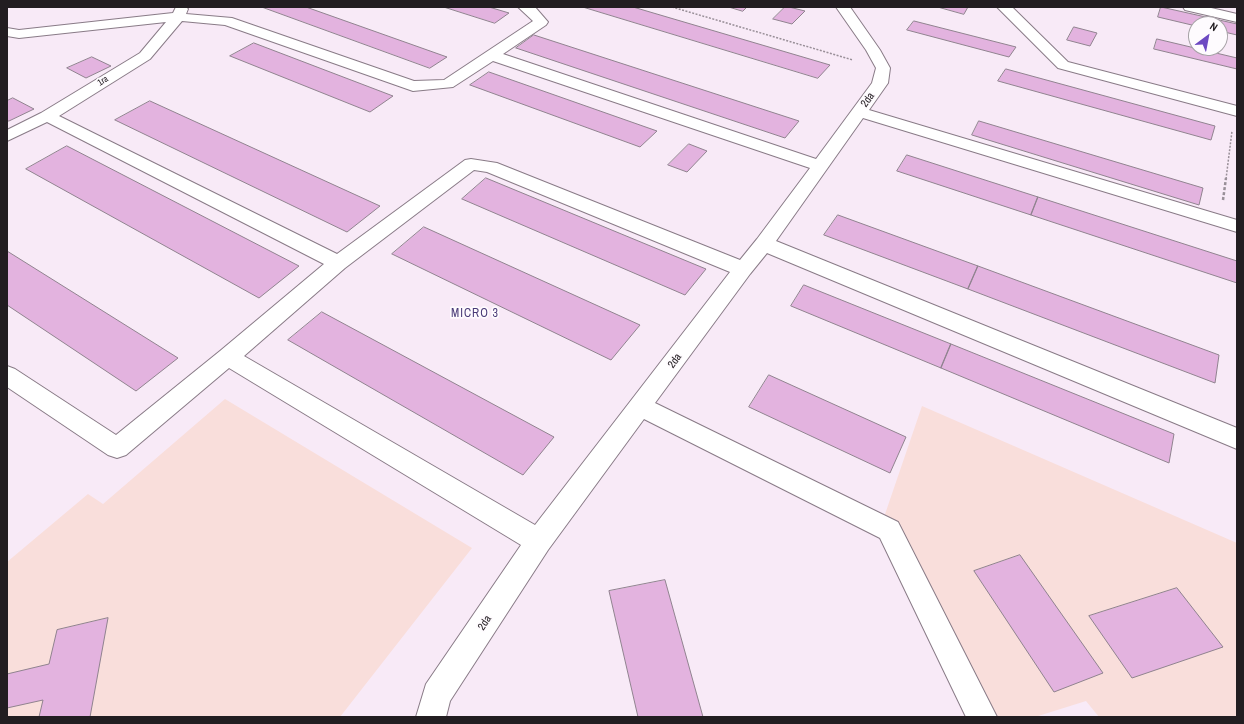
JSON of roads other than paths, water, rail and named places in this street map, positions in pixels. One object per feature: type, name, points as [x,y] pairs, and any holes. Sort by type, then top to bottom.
[{"type":"street","points":[[7,32],[19,34],[180,12],[227,21],[413,86],[448,84],[541,22],[528,8],[525,7]]},
{"type":"street","name":"2da","points":[[431,717],[437,695],[539,541],[743,269],[764,244],[880,83],[883,68],[873,50],[843,7]]},
{"type":"street","points":[[1004,7],[1062,65],[1236,111]]},
{"type":"street","points":[[1190,7],[1237,18]]},
{"type":"street","name":"1ra","points":[[7,136],[48,116],[145,56],[180,12]]},
{"type":"street","points":[[491,55],[820,166]]},
{"type":"street","points":[[859,112],[1237,226]]},
{"type":"street","points":[[48,116],[338,264]]},
{"type":"street","points":[[7,375],[117,448],[338,264],[471,164],[491,167],[743,269]]},
{"type":"street","points":[[764,244],[1237,439]]},
{"type":"street","points":[[228,357],[539,541]]},
{"type":"street","points":[[641,407],[890,530],[982,717]]},
{"type":"district","name":"MICRO 3","points":[[475,314]]}]
